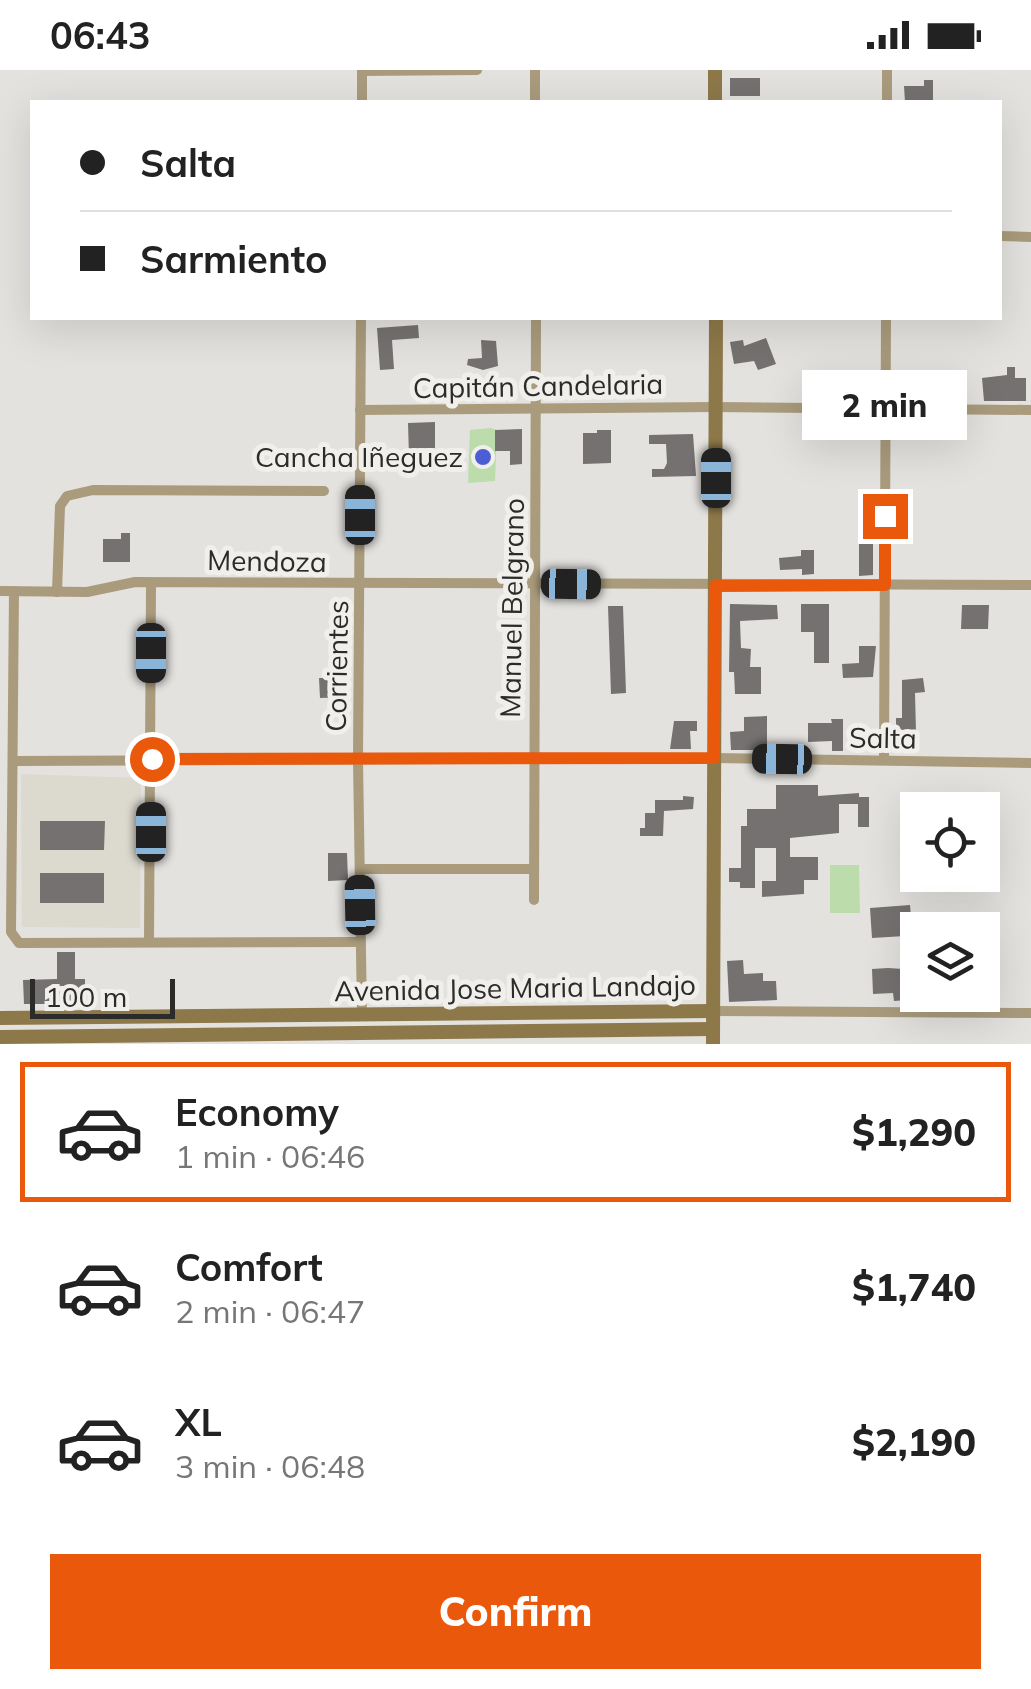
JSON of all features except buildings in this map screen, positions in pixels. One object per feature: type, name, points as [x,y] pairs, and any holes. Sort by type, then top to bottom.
[{"type":"street","points":[[362,100],[362,71],[477,70]]},
{"type":"street","points":[[535,70],[535,100]]},
{"type":"street","points":[[714,100],[715,70]]},
{"type":"street","points":[[887,100],[888,70]]},
{"type":"street","points":[[1002,236],[1031,237]]},
{"type":"street","name":"Corrientes","points":[[361,320],[358,760],[362,1015]]},
{"type":"street","name":"Manuel Belgrano","points":[[534,900],[536,320]]},
{"type":"street","points":[[713,1036],[716,320]]},
{"type":"street","points":[[884,760],[886,320]]},
{"type":"street","name":"Capitán Candelaria","points":[[360,410],[1031,410]]},
{"type":"street","points":[[57,592],[60,506],[67,496],[93,490],[324,492]]},
{"type":"street","points":[[149,942],[150,582]]},
{"type":"street","name":"Mendoza","points":[[0,591],[57,592],[150,582],[1031,585]]},
{"type":"street","points":[[14,591],[11,932],[18,943],[360,942]]},
{"type":"street","name":"Salta","points":[[14,761],[714,758],[1031,763]]},
{"type":"street","points":[[360,869],[533,869]]},
{"type":"street","name":"Avenida Jose Maria Landajo","points":[[0,1018],[1031,1013]]},
{"type":"street","name":"Avenida Jose Maria Landajo","points":[[0,1036],[713,1036]]},
{"type":"shaded area","points":[[21,774],[141,778],[140,928],[22,927]]},
{"type":"green space","name":"Cancha Iñeguez","points":[[470,430],[497,430],[495,481],[468,483]]},
{"type":"green space","points":[[830,865],[859,865],[860,913],[830,913]]},
{"type":"place","name":"Cancha Iñeguez","points":[[483,457]]},
{"type":"route","points":[[152,759],[714,758],[715,586],[885,585],[885,516]]}]
